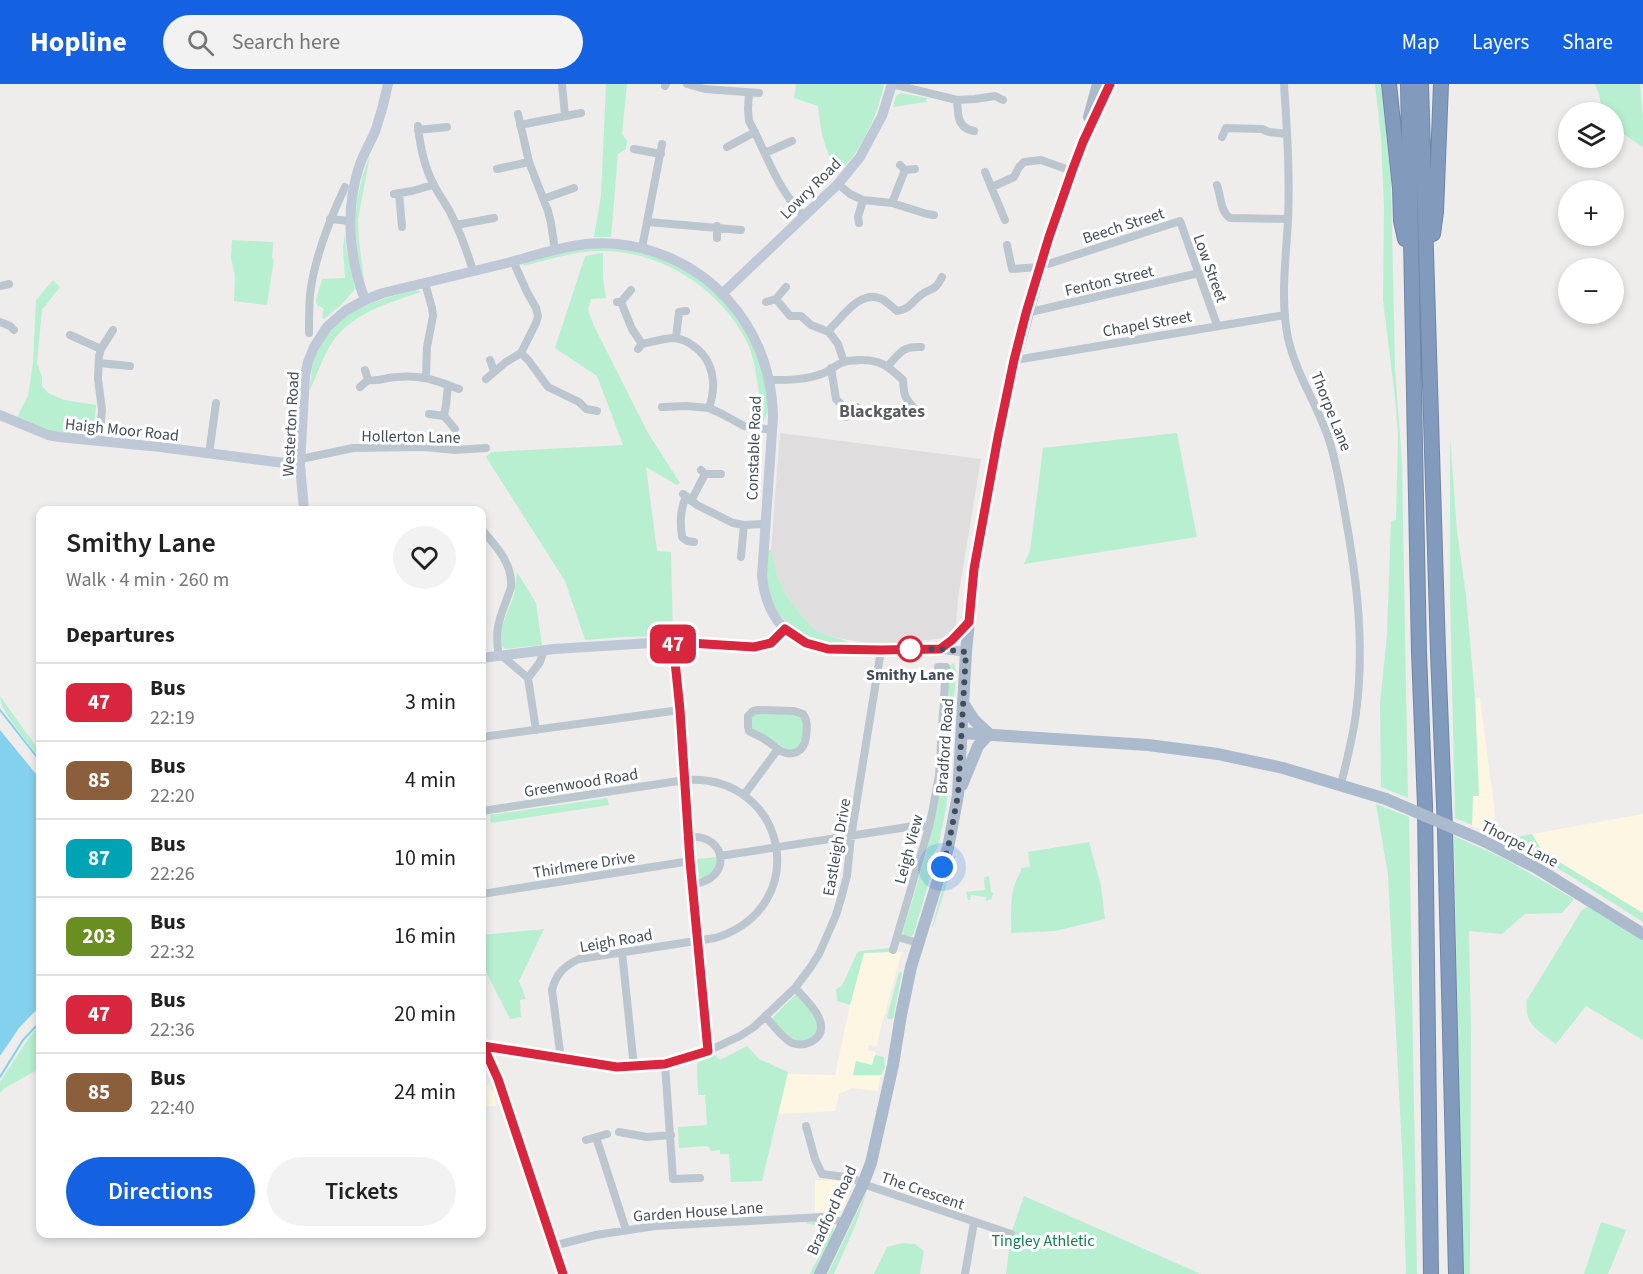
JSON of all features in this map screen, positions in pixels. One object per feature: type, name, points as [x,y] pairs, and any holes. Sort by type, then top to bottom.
[{"type":"highway","points":[[1389,84],[1400,188],[1401,221],[1412,276]]},
{"type":"highway","points":[[1408,84],[1419,652],[1425,805],[1431,1274]]},
{"type":"highway","points":[[1421,84],[1445,830],[1456,1274]]},
{"type":"highway","points":[[1427,287],[1436,212],[1441,84]]},
{"type":"main road","name":"Bradford Road","points":[[1083,142],[1098,84]]},
{"type":"main road","name":"Bradford Road","points":[[820,1274],[863,1184],[877,1138],[893,1065],[900,1015],[918,943],[948,848],[958,795],[966,652],[974,569],[1014,360],[1039,267],[1072,171],[1109,84]]},
{"type":"main road","points":[[958,795],[978,746],[989,734],[974,720],[963,703]]},
{"type":"main road","name":"Thorpe Lane","points":[[962,733],[1148,745],[1218,754],[1283,768],[1341,784],[1386,799],[1484,841],[1535,867],[1643,934]]},
{"type":"street","points":[[365,300],[357,273],[350,221],[359,167],[382,112],[388,84]]},
{"type":"street","points":[[562,84],[565,116]]},
{"type":"street","points":[[687,84],[759,93]]},
{"type":"street","points":[[892,84],[957,100],[995,96],[1003,100]]},
{"type":"street","name":"Lowry Road","points":[[722,294],[838,184],[860,157],[882,116],[892,84]]},
{"type":"street","points":[[933,94],[937,84]]},
{"type":"street","name":"Thorpe Lane","points":[[1284,84],[1288,219],[1284,264],[1288,338],[1295,363],[1330,444],[1340,481],[1352,551],[1359,613],[1359,679],[1356,714],[1341,784]]},
{"type":"street","points":[[749,93],[747,109],[749,121],[780,187],[804,216]]},
{"type":"street","points":[[957,100],[962,126],[974,131]]},
{"type":"street","points":[[520,125],[581,113]]},
{"type":"street","points":[[518,114],[529,162],[551,223],[555,250]]},
{"type":"street","points":[[447,127],[418,128],[421,148],[433,184],[456,225],[473,271]]},
{"type":"street","points":[[1222,137],[1226,128],[1262,129],[1287,134]]},
{"type":"street","points":[[727,147],[755,132]]},
{"type":"street","points":[[765,153],[792,141]]},
{"type":"street","points":[[642,248],[662,144]]},
{"type":"street","points":[[634,149],[660,154]]},
{"type":"street","points":[[992,187],[1014,177],[1024,162],[1041,160],[1072,171]]},
{"type":"street","points":[[497,169],[529,162]]},
{"type":"street","points":[[892,203],[903,167],[915,169]]},
{"type":"street","points":[[985,172],[1005,220]]},
{"type":"street","points":[[402,227],[397,194],[422,189],[433,184]]},
{"type":"street","points":[[838,184],[850,194],[863,200],[892,203],[934,215]]},
{"type":"street","points":[[1216,185],[1225,220],[1288,219]]},
{"type":"street","points":[[309,333],[310,294],[315,270],[330,219],[345,187]]},
{"type":"street","points":[[543,199],[574,188]]},
{"type":"street","points":[[859,223],[858,217],[863,200]]},
{"type":"street","points":[[909,220],[912,210]]},
{"type":"street","points":[[456,225],[494,218]]},
{"type":"street","points":[[330,219],[350,221]]},
{"type":"street","name":"Beech Street","points":[[1007,245],[1012,269],[1039,267],[1180,221]]},
{"type":"street","name":"Low Street","points":[[1180,221],[1217,325]]},
{"type":"street","points":[[648,222],[717,226],[741,230]]},
{"type":"street","points":[[717,226],[717,238]]},
{"type":"street","name":"Constable Road","points":[[365,300],[383,293],[555,250],[604,243],[642,248],[660,254],[686,266],[707,280],[741,316],[766,366],[772,402],[772,430],[762,576],[772,611],[785,629]]},
{"type":"street","points":[[486,379],[521,353],[536,323],[536,308],[513,261]]},
{"type":"street","name":"Fenton Street","points":[[1026,313],[1198,273]]},
{"type":"street","points":[[829,332],[855,303],[879,298],[897,311],[904,310],[922,294],[934,290],[942,277]]},
{"type":"street","points":[[425,283],[433,316],[427,347],[426,377]]},
{"type":"street","points":[[0,286],[9,284]]},
{"type":"street","points":[[766,302],[776,299],[786,287]]},
{"type":"street","points":[[631,290],[619,302],[640,347],[676,338],[698,348],[712,371],[713,398],[709,408]]},
{"type":"street","points":[[848,296],[855,303]]},
{"type":"street","points":[[776,299],[790,316],[801,316],[811,325],[829,332],[838,344],[844,362]]},
{"type":"street","name":"Westerton Road","points":[[304,506],[300,462],[305,376],[314,347],[327,327],[345,311],[365,300]]},
{"type":"street","points":[[676,338],[679,312],[686,311]]},
{"type":"street","name":"Chapel Street","points":[[1014,360],[1285,315]]},
{"type":"street","points":[[0,322],[14,330]]},
{"type":"street","points":[[99,442],[102,410],[98,379],[99,363],[101,349],[113,330]]},
{"type":"street","points":[[70,335],[101,349]]},
{"type":"street","points":[[888,366],[910,346],[921,347]]},
{"type":"street","points":[[521,353],[548,387],[579,402],[583,411],[597,411]]},
{"type":"street","points":[[490,360],[494,371]]},
{"type":"street","points":[[769,380],[809,377],[823,373],[844,362],[880,362],[903,380],[905,398],[916,410],[906,416]]},
{"type":"street","points":[[99,363],[130,366]]},
{"type":"street","points":[[831,368],[836,399],[847,414],[857,407]]},
{"type":"street","points":[[365,370],[368,380]]},
{"type":"street","points":[[360,387],[368,380],[426,377],[459,389]]},
{"type":"street","points":[[444,416],[448,385]]},
{"type":"street","points":[[209,454],[216,403]]},
{"type":"street","points":[[662,407],[709,408],[744,426],[772,430]]},
{"type":"street","points":[[429,414],[444,416],[455,429]]},
{"type":"street","name":"Haigh Moor Road","points":[[0,415],[48,435],[300,462]]},
{"type":"street","name":"Hollerton Lane","points":[[300,462],[353,448],[424,447],[455,450],[486,448]]},
{"type":"street","points":[[694,542],[682,537],[681,509],[703,472],[722,474]]},
{"type":"street","points":[[687,497],[722,518],[744,525],[765,524]]},
{"type":"street","points":[[741,557],[744,525]]},
{"type":"street","points":[[486,535],[507,563],[512,579],[496,630],[500,656],[528,678],[536,730]]},
{"type":"street","points":[[940,649],[969,622]]},
{"type":"street","points":[[486,658],[591,646],[673,642],[754,647],[771,643],[785,629],[795,637],[817,647],[840,650],[940,649],[966,652]]},
{"type":"street","points":[[673,642],[708,1051]]},
{"type":"street","points":[[528,678],[540,662],[544,650]]},
{"type":"street","name":"Eastleigh Drive","points":[[486,1045],[607,1066],[634,1067],[665,1064],[708,1051],[740,1036],[754,1027],[795,988],[819,954],[836,915],[847,876],[851,837],[881,650]]},
{"type":"street","name":"Leigh View","points":[[893,950],[929,827],[939,775],[946,668],[938,667]]},
{"type":"street","points":[[486,736],[680,710]]},
{"type":"street","points":[[758,710],[794,711],[806,717],[805,740],[801,750],[796,753],[787,753],[778,749],[749,730],[747,721],[750,713],[758,710]]},
{"type":"street","points":[[777,848],[763,814],[744,795],[778,749]]},
{"type":"street","name":"Greenwood Road","points":[[486,810],[685,780],[719,783],[744,795]]},
{"type":"street","points":[[720,856],[914,826],[929,827]]},
{"type":"street","points":[[689,837],[706,838],[715,844],[720,856],[719,869],[712,878],[700,884],[692,884]]},
{"type":"street","name":"Leigh Road","points":[[561,1059],[552,990],[561,970],[569,963],[579,959],[699,940],[729,933],[741,927],[756,914],[769,897],[778,865],[777,848]]},
{"type":"street","name":"Thirlmere Drive","points":[[486,893],[690,861]]},
{"type":"street","points":[[898,937],[918,943]]},
{"type":"street","points":[[622,952],[634,1067]]},
{"type":"street","points":[[765,1016],[792,1042],[804,1044],[815,1038],[820,1026],[818,1014],[795,988]]},
{"type":"street","points":[[486,1053],[498,1079],[563,1274]]},
{"type":"street","points":[[665,1064],[673,1179],[700,1178]]},
{"type":"street","name":"The Crescent","points":[[806,1126],[815,1159],[822,1174],[853,1178],[863,1184],[1011,1234]]},
{"type":"street","points":[[619,1132],[647,1137],[671,1135]]},
{"type":"street","points":[[586,1140],[607,1134]]},
{"type":"street","points":[[596,1137],[626,1230]]},
{"type":"street","name":"Garden House Lane","points":[[553,1246],[596,1235],[655,1226],[823,1217],[846,1223]]},
{"type":"street","name":"The Crescent","points":[[965,1274],[974,1222]]},
{"type":"shaded area","points":[[780,433],[981,459],[958,598],[956,625],[949,636],[879,645],[837,638],[818,632],[808,623],[786,595],[778,578],[771,550]]},
{"type":"shaded area","points":[[1475,698],[1480,698],[1495,814],[1493,827],[1487,832],[1472,826],[1473,796],[1479,796]]},
{"type":"shaded area","points":[[1643,814],[1643,913],[1543,852],[1532,834]]},
{"type":"shaded area","points":[[902,952],[877,1046],[869,1045],[868,1050],[876,1052],[872,1065],[853,1075],[881,1075],[878,1091],[851,1088],[839,1094],[835,1111],[778,1114],[788,1074],[835,1075],[864,953]]},
{"type":"shaded area","points":[[490,1084],[491,1091],[495,1091],[496,1106],[486,1107],[486,1085]]},
{"type":"shaded area","points":[[815,1180],[854,1181],[842,1211],[815,1212]]},
{"type":"green space","points":[[606,84],[627,84],[622,134],[627,141],[626,149],[618,154],[611,237],[594,237],[601,196]]},
{"type":"green space","points":[[796,84],[884,84],[878,107],[861,145],[837,172],[824,140],[818,106],[794,98]]},
{"type":"green space","points":[[1375,84],[1381,84],[1391,180],[1395,367],[1402,462],[1408,798],[1381,787],[1380,703],[1387,635],[1391,521],[1396,520],[1398,435],[1383,300],[1384,208],[1381,137]]},
{"type":"green space","points":[[1595,84],[1640,84],[1643,147],[1624,135],[1624,102],[1600,102]]},
{"type":"green space","points":[[901,93],[927,98],[926,102],[893,107],[896,96]]},
{"type":"green space","points":[[370,155],[358,220],[364,282],[357,249],[356,218],[360,187]]},
{"type":"green space","points":[[345,234],[355,289],[324,319],[322,318],[324,309],[317,305],[316,300],[322,279],[345,278],[343,248]]},
{"type":"green space","points":[[232,240],[273,242],[272,258],[274,259],[267,305],[234,301]]},
{"type":"green space","points":[[588,248],[629,250],[664,260],[703,282],[719,297],[734,314],[756,352],[768,399],[766,417],[763,422],[755,370],[747,342],[721,305],[685,276],[665,265],[621,252],[579,253],[522,266],[525,263],[562,252]]},
{"type":"green space","points":[[603,253],[606,298],[591,299],[588,310],[648,433],[680,483],[677,485],[646,467],[657,551],[671,552],[673,636],[585,640],[565,581],[486,457],[491,452],[623,445],[597,376],[555,348],[585,256]]},
{"type":"green space","points":[[53,280],[60,287],[42,310],[37,363],[42,377],[42,386],[48,393],[64,400],[96,405],[94,430],[90,435],[49,432],[16,419],[28,396],[33,363],[36,300]]},
{"type":"green space","points":[[416,290],[421,292],[373,310],[341,331],[326,353],[309,392],[314,360],[330,330],[354,311],[369,304]]},
{"type":"green space","points":[[1177,433],[1197,537],[1024,564],[1030,551],[1043,448]]},
{"type":"green space","points":[[1450,436],[1457,531],[1466,595],[1475,698],[1479,796],[1473,796],[1472,825],[1455,818],[1450,596]]},
{"type":"green space","points":[[769,550],[771,550],[778,578],[786,595],[808,623],[818,632],[849,642],[849,645],[828,644],[812,640],[798,633],[784,620],[769,594],[766,571]]},
{"type":"green space","points":[[517,572],[536,603],[542,645],[505,649],[502,646],[500,631],[514,595]]},
{"type":"green space","points":[[954,663],[956,672],[946,809],[914,933],[906,937],[903,931],[927,850],[941,784],[948,667]]},
{"type":"green space","points":[[0,696],[36,746],[36,753],[10,719],[1,703]]},
{"type":"green space","points":[[755,713],[800,715],[803,732],[798,749],[789,750],[752,729],[750,717]]},
{"type":"green space","points":[[607,798],[609,805],[491,823],[490,815]]},
{"type":"green space","points":[[1376,804],[1409,817],[1417,1274],[1406,1274],[1388,875]]},
{"type":"green space","points":[[1502,827],[1517,837],[1532,834],[1543,852],[1643,913],[1643,922],[1564,872],[1504,839]]},
{"type":"green space","points":[[1454,836],[1505,859],[1574,899],[1562,913],[1525,914],[1502,934],[1469,931],[1470,1274],[1463,1274]]},
{"type":"green space","points":[[1089,842],[1101,886],[1105,919],[1055,931],[1011,933],[1012,894],[1021,868],[1030,867],[1028,852]]},
{"type":"green space","points":[[956,855],[933,927],[932,927],[950,860]]},
{"type":"green space","points":[[717,857],[713,871],[701,880],[697,859]]},
{"type":"green space","points":[[989,876],[991,892],[994,893],[991,899],[986,901],[986,897],[971,895],[968,900],[966,892],[985,890],[984,877]]},
{"type":"green space","points":[[1589,906],[1601,911],[1643,940],[1643,1040],[1586,1006],[1556,1044],[1538,1031],[1527,1015],[1527,1000],[1582,910]]},
{"type":"green space","points":[[544,929],[519,981],[526,999],[520,1000],[521,1017],[510,1019],[486,972],[486,935]]},
{"type":"green space","points":[[890,948],[889,952],[864,953],[850,1005],[837,1001],[836,989],[842,986],[857,953]]},
{"type":"green space","points":[[899,972],[902,973],[893,1019],[888,1019],[887,1017]]},
{"type":"green space","points":[[795,995],[798,995],[816,1018],[817,1028],[813,1036],[805,1041],[795,1040],[773,1021],[773,1017]]},
{"type":"green space","points":[[36,1029],[36,1071],[0,1093],[0,1082]]},
{"type":"green space","points":[[747,1046],[759,1059],[788,1072],[762,1181],[731,1182],[729,1154],[720,1154],[720,1150],[711,1151],[708,1146],[679,1148],[678,1127],[707,1125],[705,1095],[698,1095],[697,1063],[715,1055],[720,1060]]},
{"type":"green space","points":[[875,1055],[884,1057],[885,1068],[881,1075],[853,1075],[856,1061],[872,1065]]},
{"type":"green space","points":[[867,1191],[856,1224],[834,1274],[828,1274]]},
{"type":"green space","name":"Tingley Athletic","points":[[1024,1196],[1201,1274],[1006,1274],[1011,1234]]},
{"type":"green space","points":[[827,1221],[833,1226],[834,1233],[814,1274],[810,1274],[822,1249],[823,1237],[817,1226],[806,1222]]},
{"type":"green space","points":[[1601,1222],[1626,1230],[1608,1274],[1584,1274]]},
{"type":"green space","points":[[903,1243],[915,1244],[924,1251],[920,1274],[874,1274],[887,1247]]},
{"type":"water","points":[[0,730],[36,774],[36,1010],[19,1028],[0,1056]]},
{"type":"waterway","points":[[0,710],[36,756]]},
{"type":"waterway","points":[[0,1077],[23,1040],[36,1026]]},
{"type":"bus line","name":"47","points":[[486,1047],[617,1067],[665,1064],[708,1051],[673,642],[763,646],[778,638],[785,629],[806,643],[828,649],[940,649],[969,622],[974,569],[998,437],[1026,313],[1039,267],[1072,171],[1110,84]]},
{"type":"bus line","name":"47","points":[[486,1052],[498,1079],[563,1274]]},
{"type":"place","name":"Smithy Lane","points":[[910,649]]},
{"type":"district","name":"Blackgates","points":[[882,411]]},
{"type":"route","points":[[910,649],[966,652],[958,795],[942,867]]}]
